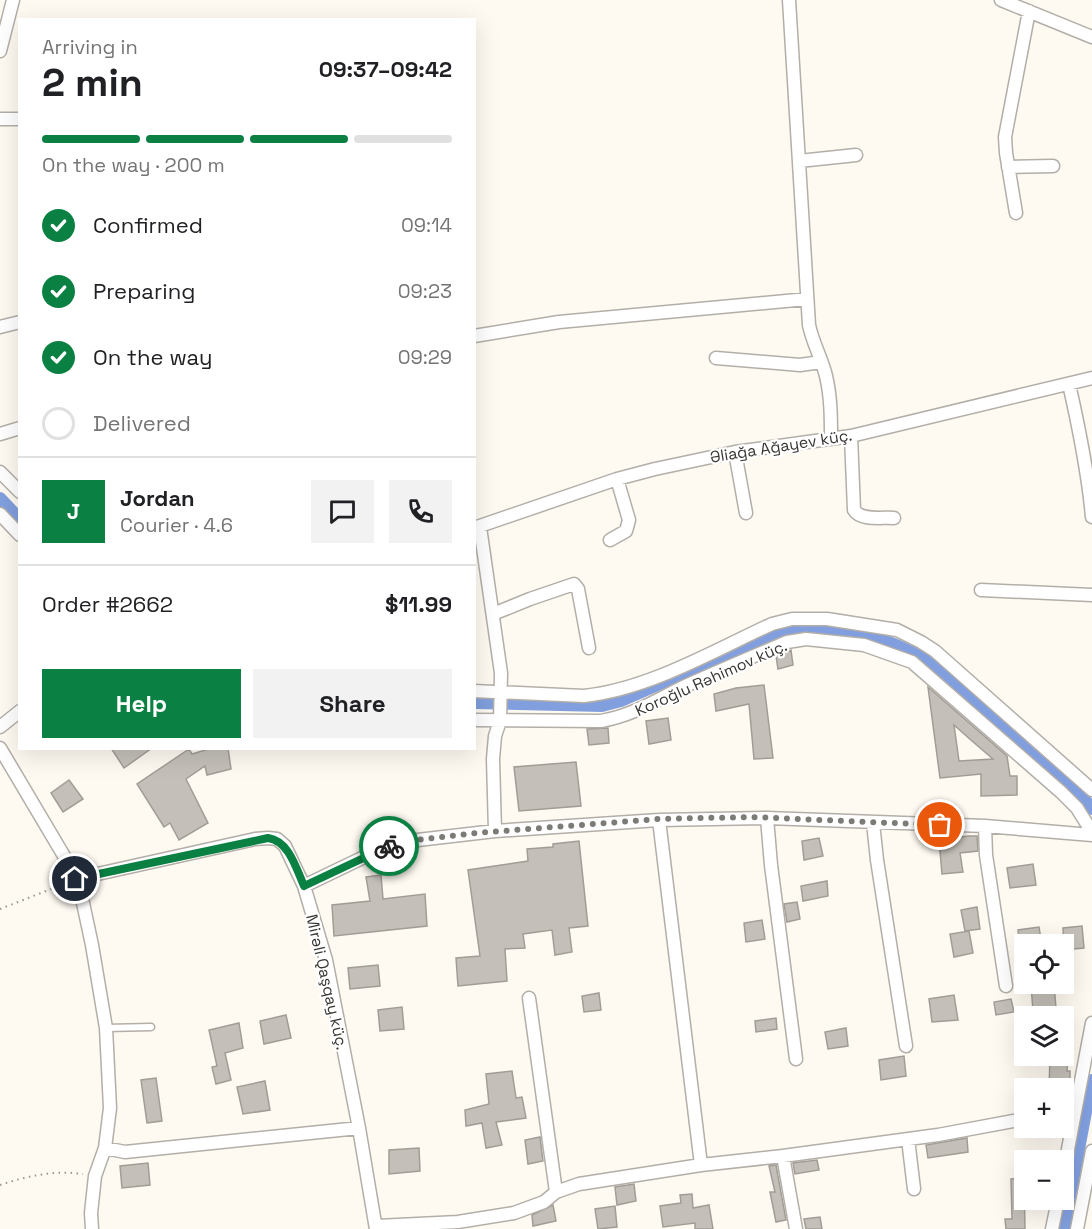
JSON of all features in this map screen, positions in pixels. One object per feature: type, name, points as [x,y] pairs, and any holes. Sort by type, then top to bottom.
[{"type":"street","points":[[0,51],[13,0]]},
{"type":"street","points":[[789,0],[809,326],[813,344],[826,375],[831,439]]},
{"type":"street","points":[[1001,0],[1092,37]]},
{"type":"street","points":[[1016,213],[1005,137],[1029,11]]},
{"type":"street","points":[[0,119],[18,120]]},
{"type":"street","points":[[799,161],[856,155]]},
{"type":"street","points":[[1008,167],[1053,166]]},
{"type":"street","points":[[476,336],[560,322],[807,299]]},
{"type":"street","points":[[0,327],[18,322]]},
{"type":"street","points":[[716,358],[800,365],[821,362]]},
{"type":"street","name":"Əliağa Ağayev küç.","points":[[477,527],[617,479],[735,452],[851,436],[1092,378]]},
{"type":"street","points":[[1069,384],[1091,486],[1092,517]]},
{"type":"street","points":[[0,434],[18,429]]},
{"type":"street","points":[[851,436],[854,510],[862,516],[894,518]]},
{"type":"street","points":[[735,452],[746,513]]},
{"type":"street","points":[[0,472],[18,490]]},
{"type":"street","points":[[610,540],[626,531],[628,520],[617,479]]},
{"type":"street","points":[[0,514],[18,533]]},
{"type":"street","points":[[477,527],[500,654],[502,693],[500,721],[495,736],[493,759],[495,831]]},
{"type":"street","points":[[493,614],[574,584],[578,589],[589,648]]},
{"type":"street","points":[[981,591],[1092,595]]},
{"type":"street","name":"Koroğlu Rəhimov küç.","points":[[476,691],[584,696],[622,689],[647,681],[772,624],[792,619],[827,619],[874,626],[897,630],[935,651],[1092,790]]},
{"type":"street","name":"Koroğlu Rəhimov küç.","points":[[476,720],[570,722],[609,720],[645,708],[681,688],[787,642],[806,639],[864,645],[912,662],[1061,792],[1077,808],[1092,833]]},
{"type":"street","points":[[0,727],[18,713]]},
{"type":"street","points":[[0,748],[64,856],[75,879],[90,934],[106,1028],[110,1108],[105,1148],[95,1176],[91,1213],[92,1229]]},
{"type":"street","points":[[304,886],[387,846],[419,839],[659,819],[767,818],[985,826],[1092,833]]},
{"type":"street","points":[[767,818],[796,1059]]},
{"type":"street","points":[[659,819],[701,1165]]},
{"type":"street","points":[[873,823],[906,1046]]},
{"type":"street","points":[[985,826],[986,855],[1006,986]]},
{"type":"street","name":"Mirəli Qaşqay küç.","points":[[75,879],[268,838],[277,839],[285,846],[304,886],[326,960],[377,1227]]},
{"type":"street","points":[[530,998],[556,1192]]},
{"type":"street","points":[[1074,1096],[1092,1023]]},
{"type":"street","points":[[377,1227],[458,1222],[514,1213],[544,1202],[556,1192],[579,1184],[701,1165],[908,1139],[1014,1121]]},
{"type":"street","points":[[105,1148],[125,1152],[359,1128]]},
{"type":"street","points":[[908,1139],[914,1189]]},
{"type":"street","points":[[1077,1229],[1092,1150]]},
{"type":"street","points":[[783,1156],[796,1229]]},
{"type":"street","points":[[1052,1229],[1056,1210]]},
{"type":"lane","points":[[106,1028],[151,1027]]},
{"type":"path","points":[[0,909],[75,879]]},
{"type":"path","points":[[0,1185],[26,1177],[55,1173],[95,1176]]},
{"type":"building","points":[[791,650],[793,665],[778,669],[776,656]]},
{"type":"building","points":[[764,685],[773,758],[754,759],[749,704],[716,711],[714,694],[736,688]]},
{"type":"building","points":[[928,687],[1007,756],[1010,776],[1017,776],[1017,795],[981,796],[981,774],[940,778]],"holes":[[[954,725],[993,759],[959,761]]]},
{"type":"building","points":[[668,718],[671,740],[649,744],[646,721]]},
{"type":"building","points":[[608,728],[609,743],[589,745],[587,729]]},
{"type":"building","points":[[112,750],[149,750],[124,768]]},
{"type":"building","points":[[188,750],[192,754],[205,750],[228,750],[231,769],[207,775],[205,766],[186,779],[208,823],[179,840],[170,823],[164,827],[137,784]]},
{"type":"building","points":[[576,762],[581,806],[519,811],[514,767]]},
{"type":"building","points":[[69,780],[83,799],[63,812],[51,793]]},
{"type":"building","points":[[977,836],[978,851],[960,853],[963,872],[942,874],[939,840]]},
{"type":"building","points":[[819,838],[823,856],[804,860],[802,841]]},
{"type":"building","points":[[579,841],[588,926],[569,928],[572,952],[555,955],[552,930],[523,934],[525,948],[505,949],[507,981],[458,986],[456,958],[480,956],[468,870],[528,861],[527,849],[553,847],[553,844]]},
{"type":"building","points":[[1033,864],[1036,885],[1010,888],[1007,868]]},
{"type":"building","points":[[381,875],[383,899],[425,894],[427,926],[334,936],[332,905],[370,901],[366,877]]},
{"type":"building","points":[[827,881],[828,896],[803,901],[801,886]]},
{"type":"building","points":[[797,902],[800,919],[787,922],[784,904]]},
{"type":"building","points":[[977,907],[980,929],[965,931],[961,910]]},
{"type":"building","points":[[762,920],[765,939],[746,942],[744,923]]},
{"type":"building","points":[[1082,926],[1084,948],[1074,949],[1074,934],[1063,934],[1063,928]]},
{"type":"building","points":[[1039,927],[1040,934],[1019,934],[1018,930]]},
{"type":"building","points":[[969,931],[973,953],[954,957],[950,934]]},
{"type":"building","points":[[378,965],[380,986],[350,989],[348,968]]},
{"type":"building","points":[[599,993],[601,1010],[584,1012],[582,996]]},
{"type":"building","points":[[1032,994],[1055,994],[1056,1006],[1033,1006]]},
{"type":"building","points":[[954,995],[958,1020],[932,1022],[929,999]]},
{"type":"building","points":[[1011,999],[1014,1012],[996,1015],[994,1002]]},
{"type":"building","points":[[402,1007],[404,1029],[380,1031],[378,1010]]},
{"type":"building","points":[[286,1015],[291,1038],[264,1044],[260,1021]]},
{"type":"building","points":[[776,1018],[777,1029],[756,1032],[755,1021]]},
{"type":"building","points":[[239,1023],[243,1048],[225,1053],[231,1080],[216,1084],[212,1067],[217,1066],[209,1030]]},
{"type":"building","points":[[846,1028],[848,1046],[828,1049],[825,1032]]},
{"type":"building","points":[[904,1056],[906,1076],[881,1080],[879,1060]]},
{"type":"building","points":[[1050,1066],[1067,1066],[1067,1071],[1070,1071],[1070,1078],[1049,1078]]},
{"type":"building","points":[[512,1071],[516,1098],[522,1097],[526,1118],[496,1122],[502,1145],[486,1148],[482,1123],[466,1126],[465,1110],[489,1104],[486,1074]]},
{"type":"building","points":[[156,1078],[162,1121],[147,1123],[141,1080]]},
{"type":"building","points":[[265,1081],[270,1110],[243,1114],[237,1087]]},
{"type":"building","points":[[540,1137],[543,1161],[528,1164],[525,1140]]},
{"type":"building","points":[[967,1138],[968,1152],[928,1158],[926,1145]]},
{"type":"building","points":[[419,1148],[420,1171],[389,1174],[389,1150]]},
{"type":"building","points":[[817,1160],[819,1170],[795,1174],[793,1163]]},
{"type":"building","points":[[148,1163],[150,1185],[122,1188],[120,1166]]},
{"type":"building","points":[[776,1165],[786,1220],[776,1222],[770,1192],[775,1192],[769,1166]]},
{"type":"building","points":[[1011,1179],[1014,1179],[1014,1210],[1025,1210],[1025,1229],[1006,1229],[1005,1219],[1012,1219]]},
{"type":"building","points":[[634,1184],[636,1201],[617,1205],[615,1187]]},
{"type":"building","points":[[692,1194],[693,1208],[709,1205],[713,1229],[695,1229],[695,1223],[663,1227],[660,1206],[681,1203],[680,1195]]},
{"type":"building","points":[[553,1205],[556,1221],[533,1226],[532,1215]]},
{"type":"building","points":[[615,1206],[617,1227],[598,1229],[595,1209]]},
{"type":"building","points":[[820,1217],[822,1229],[806,1229],[804,1219]]},
{"type":"waterway","points":[[0,498],[18,517]]},
{"type":"waterway","points":[[476,703],[602,706],[621,701],[772,635],[813,629],[854,632],[893,644],[930,662],[1083,797],[1092,809]]},
{"type":"waterway","points":[[1064,1229],[1092,1080]]},
{"type":"way so far","points":[[389,846],[409,841],[495,831],[561,828],[659,819],[751,817],[940,825]]},
{"type":"route","points":[[75,879],[268,838],[277,839],[285,846],[304,886],[389,846]]}]
